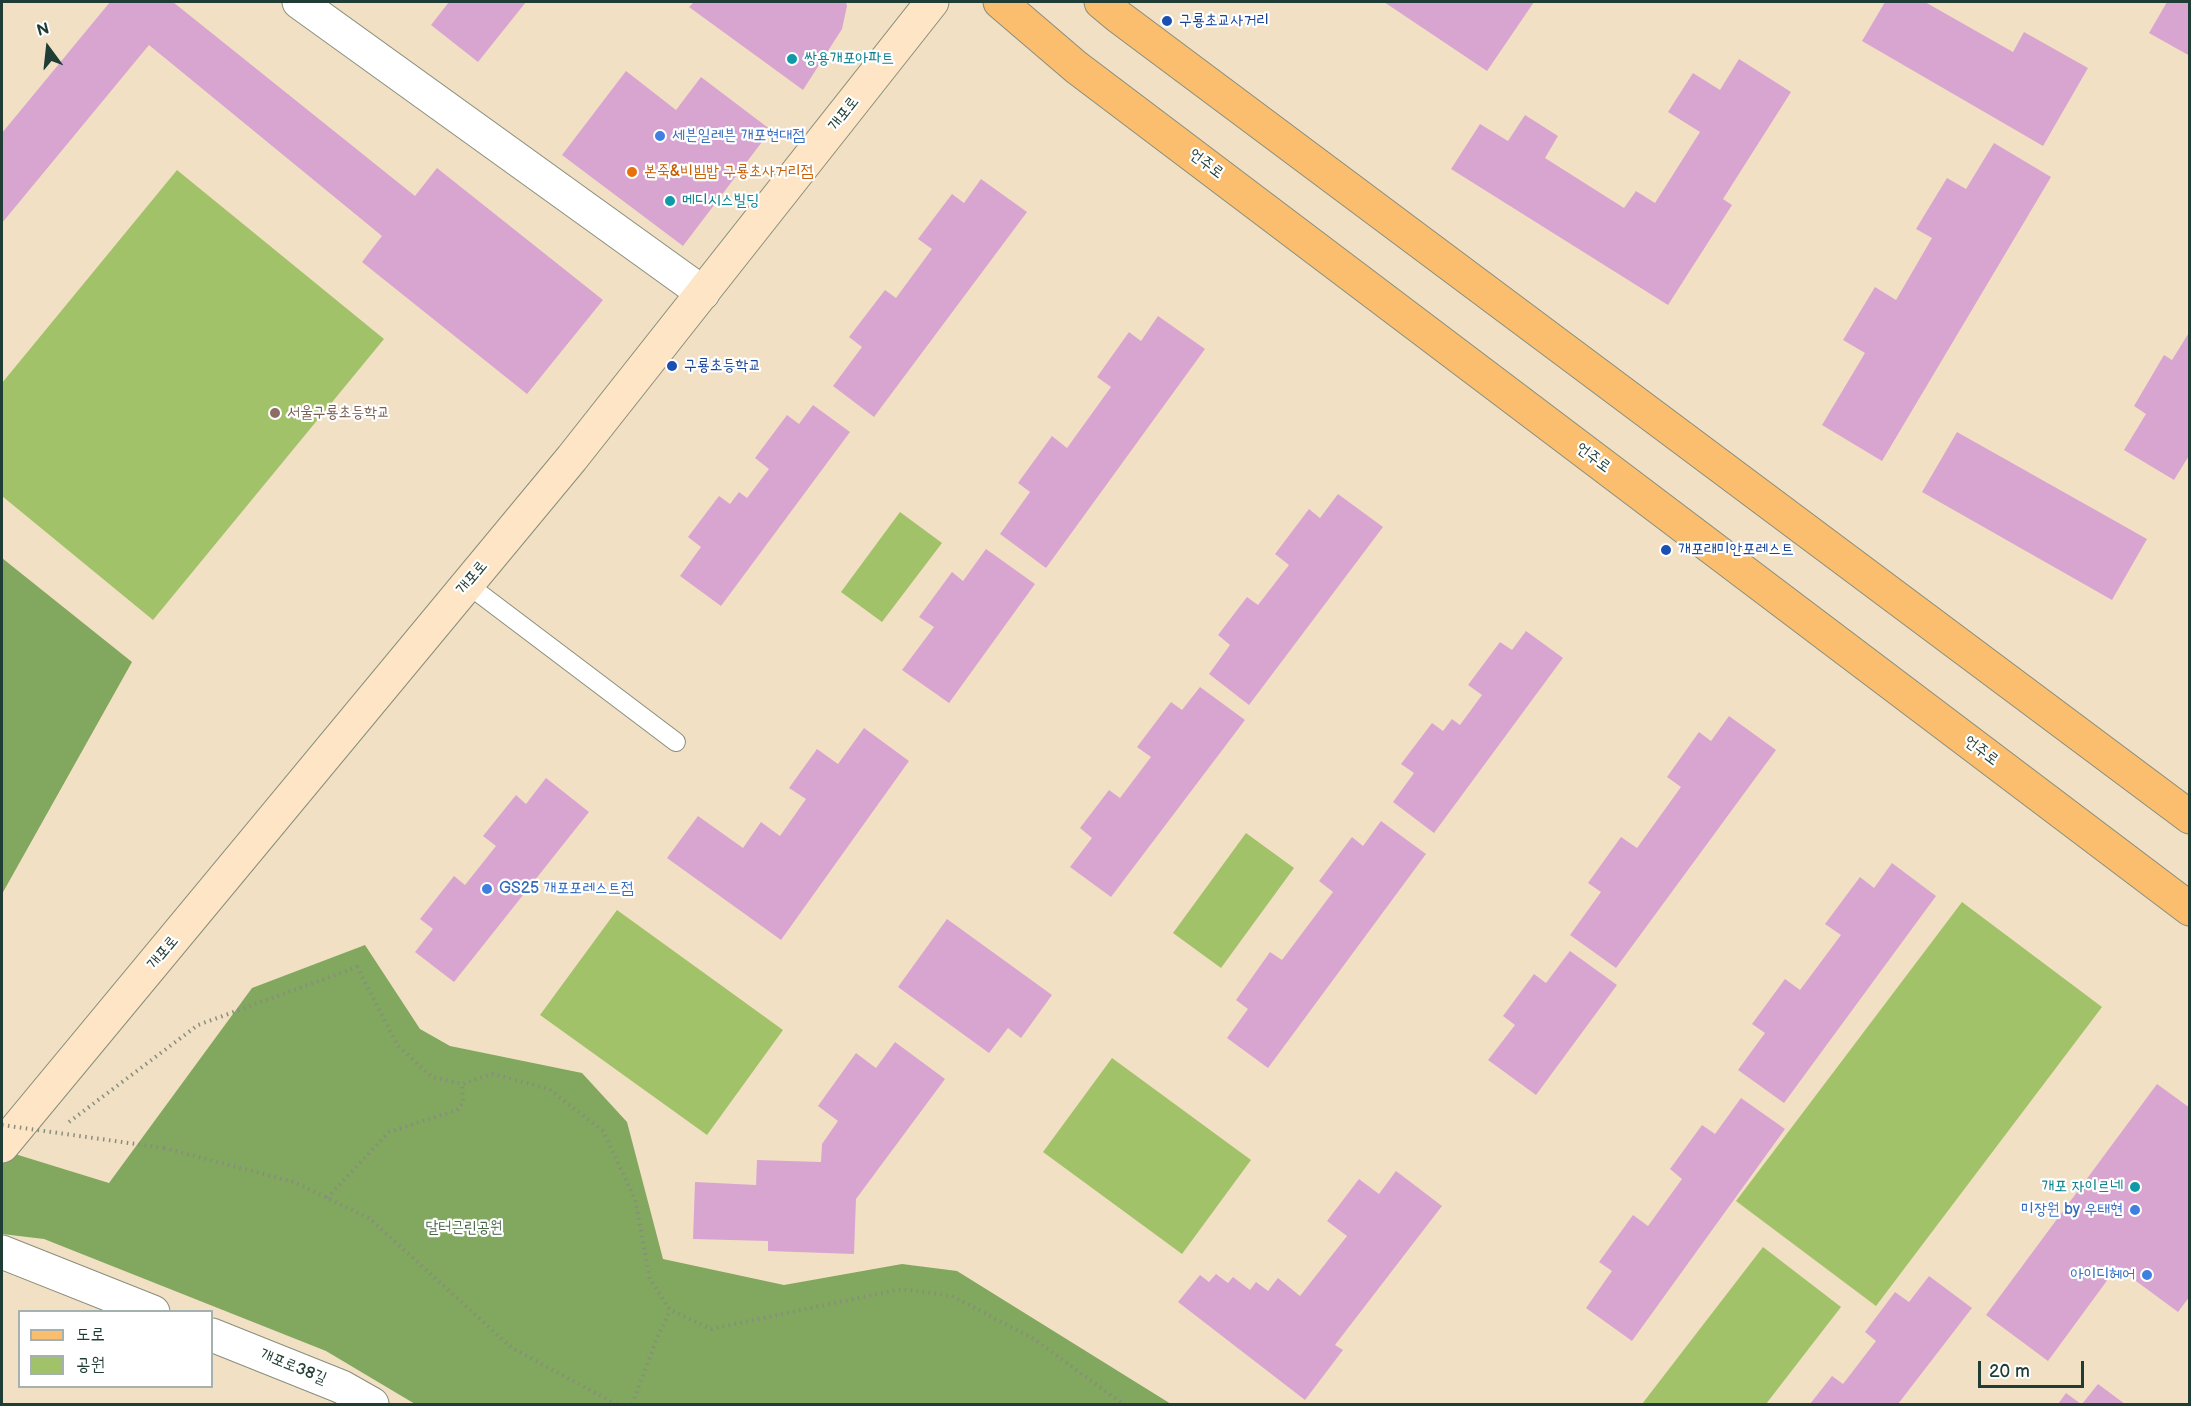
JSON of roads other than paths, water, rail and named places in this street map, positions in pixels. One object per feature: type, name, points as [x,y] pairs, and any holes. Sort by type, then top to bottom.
[{"type":"main road","name":"언주로","points":[[1000,2],[1076,66],[2190,909]]},
{"type":"main road","points":[[1101,2],[2190,817]]},
{"type":"street","points":[[299,2],[703,293]]},
{"type":"street","name":"개포로","points":[[2,1146],[467,585],[703,293],[932,2]]},
{"type":"street","points":[[2,1252],[150,1310]]},
{"type":"street","name":"개포로38길","points":[[213,1335],[342,1387],[372,1404]]},
{"type":"lane","points":[[467,585],[676,742]]},
{"type":"place","name":"구룡초교사거리","points":[[1167,21]]},
{"type":"place","name":"쌍용개포아파트","points":[[792,59]]},
{"type":"place","name":"세븐일레븐 개포현대점","points":[[660,136]]},
{"type":"place","name":"본죽&비빔밥 구룡초사거리점","points":[[632,172]]},
{"type":"place","name":"메디시스빌딩","points":[[670,201]]},
{"type":"place","name":"구룡초등학교","points":[[672,366]]},
{"type":"place","name":"서울구룡초등학교","points":[[275,413]]},
{"type":"place","name":"개포래미안포레스트","points":[[1666,550]]},
{"type":"place","name":"GS25 개포포레스트점","points":[[487,889]]},
{"type":"place","name":"개포 자이르네","points":[[2135,1187]]},
{"type":"place","name":"미장원 by 우태현","points":[[2135,1210]]},
{"type":"place","name":"아이디헤어","points":[[2147,1275]]},
{"type":"park label","name":"달터근린공원","points":[[464,1228]]}]
